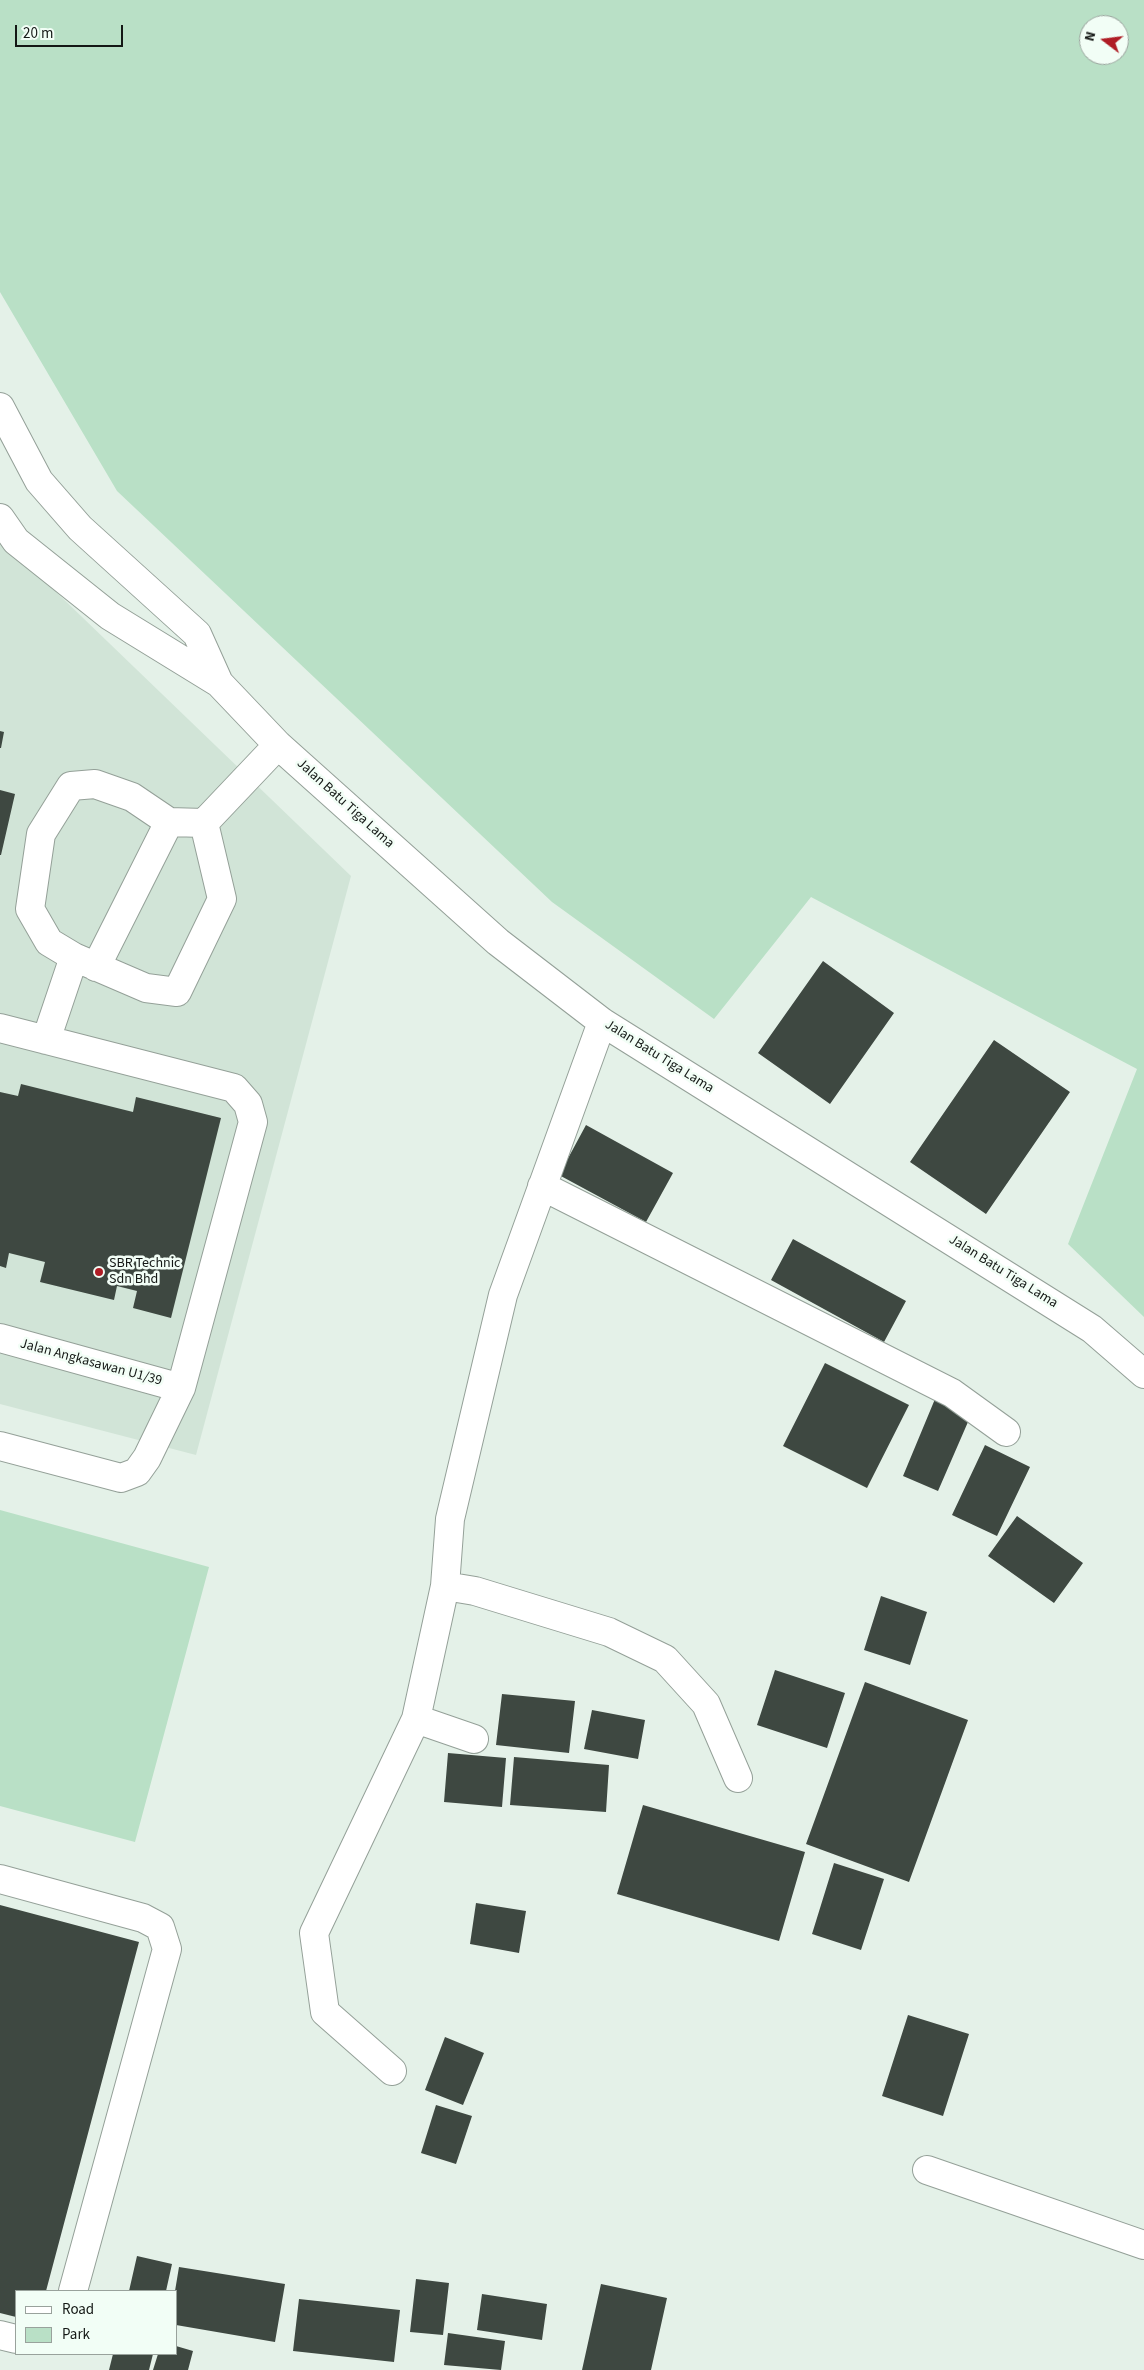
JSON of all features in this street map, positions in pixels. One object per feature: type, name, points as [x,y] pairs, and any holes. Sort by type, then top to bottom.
[{"type":"street","name":"Jalan Batu Tiga Lama","points":[[0,407],[39,480],[80,528],[198,634],[219,683]]},
{"type":"street","name":"Jalan Batu Tiga Lama","points":[[0,518],[16,540],[110,616],[219,683],[278,745],[498,942],[602,1022],[1092,1329],[1144,1374]]},
{"type":"street","points":[[204,823],[222,899],[177,992],[146,988],[85,962],[49,942],[30,909],[40,834],[71,786],[95,784],[132,797],[169,822],[204,823],[278,745]]},
{"type":"street","points":[[46,1040],[85,962],[169,822]]},
{"type":"street","points":[[392,2071],[325,2012],[314,1932],[416,1719],[445,1586],[450,1519],[503,1294],[602,1022]]},
{"type":"street","points":[[0,1028],[234,1088],[248,1104],[253,1122],[181,1388],[147,1458],[137,1472],[121,1478],[0,1446]]},
{"type":"street","points":[[542,1186],[952,1393],[1006,1432]]},
{"type":"street","name":"Jalan Angkasawan U1/39","points":[[0,1338],[181,1388]]},
{"type":"street","points":[[445,1586],[475,1591],[609,1632],[666,1659],[706,1704],[738,1778]]},
{"type":"street","points":[[416,1719],[474,1739]]},
{"type":"street","points":[[0,1879],[143,1918],[160,1927],[166,1949],[73,2290]]},
{"type":"street","points":[[927,2170],[1144,2245]]},
{"type":"street","points":[[0,2335],[15,2339]]},
{"type":"shaded area","points":[[0,538],[351,876],[196,1455],[0,1404]]},
{"type":"green space","points":[[0,0],[1144,0],[1144,1317],[1068,1244],[1137,1069],[811,897],[714,1019],[552,902],[117,491],[0,292]]},
{"type":"green space","points":[[0,1510],[209,1567],[135,1842],[0,1806]]},
{"type":"building","points":[[0,731],[4,732],[1,748],[0,748]]},
{"type":"building","points":[[0,790],[15,794],[1,855],[0,855]]},
{"type":"building","points":[[823,961],[894,1013],[830,1104],[758,1053]]},
{"type":"building","points":[[994,1040],[1070,1092],[986,1214],[910,1162]]},
{"type":"building","points":[[21,1084],[133,1112],[136,1097],[221,1118],[171,1318],[133,1308],[137,1291],[117,1286],[114,1300],[40,1282],[45,1262],[9,1253],[6,1268],[0,1266],[0,1092],[18,1096]]},
{"type":"building","points":[[586,1125],[673,1173],[646,1222],[559,1175]]},
{"type":"building","points":[[793,1239],[906,1301],[884,1342],[771,1280]]},
{"type":"building","points":[[825,1363],[909,1405],[867,1488],[783,1446]]},
{"type":"building","points":[[935,1399],[971,1415],[938,1491],[903,1476]]},
{"type":"building","points":[[985,1445],[1030,1467],[997,1536],[952,1515]]},
{"type":"building","points":[[1017,1516],[1083,1563],[1054,1603],[988,1556]]},
{"type":"building","points":[[881,1596],[927,1612],[910,1665],[864,1650]]},
{"type":"building","points":[[775,1670],[845,1693],[827,1748],[757,1725]]},
{"type":"building","points":[[865,1682],[968,1720],[909,1882],[806,1844]]},
{"type":"building","points":[[502,1694],[575,1701],[569,1753],[496,1745]]},
{"type":"building","points":[[592,1710],[645,1720],[638,1759],[584,1749]]},
{"type":"building","points":[[448,1753],[506,1758],[502,1807],[444,1802]]},
{"type":"building","points":[[514,1757],[609,1765],[606,1812],[510,1805]]},
{"type":"building","points":[[643,1805],[805,1852],[779,1941],[617,1894]]},
{"type":"building","points":[[834,1863],[884,1879],[861,1950],[812,1934]]},
{"type":"building","points":[[476,1903],[526,1911],[519,1953],[470,1944]]},
{"type":"building","points":[[0,1905],[139,1942],[46,2290],[15,2290],[15,2317],[0,2313]]},
{"type":"building","points":[[908,2015],[969,2034],[943,2116],[882,2096]]},
{"type":"building","points":[[445,2037],[484,2053],[463,2105],[425,2090]]},
{"type":"building","points":[[436,2105],[472,2116],[456,2164],[421,2153]]},
{"type":"building","points":[[137,2256],[172,2264],[166,2290],[129,2290]]},
{"type":"building","points":[[179,2267],[285,2284],[275,2342],[178,2325],[178,2290],[175,2290]]},
{"type":"building","points":[[416,2279],[449,2283],[443,2335],[410,2332]]},
{"type":"building","points":[[601,2284],[667,2298],[651,2370],[582,2370]]},
{"type":"building","points":[[482,2294],[547,2304],[542,2340],[477,2330]]},
{"type":"building","points":[[299,2299],[400,2310],[394,2362],[293,2351]]},
{"type":"building","points":[[448,2333],[505,2341],[501,2370],[444,2365]]},
{"type":"building","points":[[178,2347],[193,2351],[188,2370],[153,2370],[158,2355],[178,2355]]},
{"type":"building","points":[[113,2355],[153,2355],[149,2370],[109,2370]]},
{"type":"place","name":"SBR Technic Sdn Bhd","points":[[99,1272]]}]
